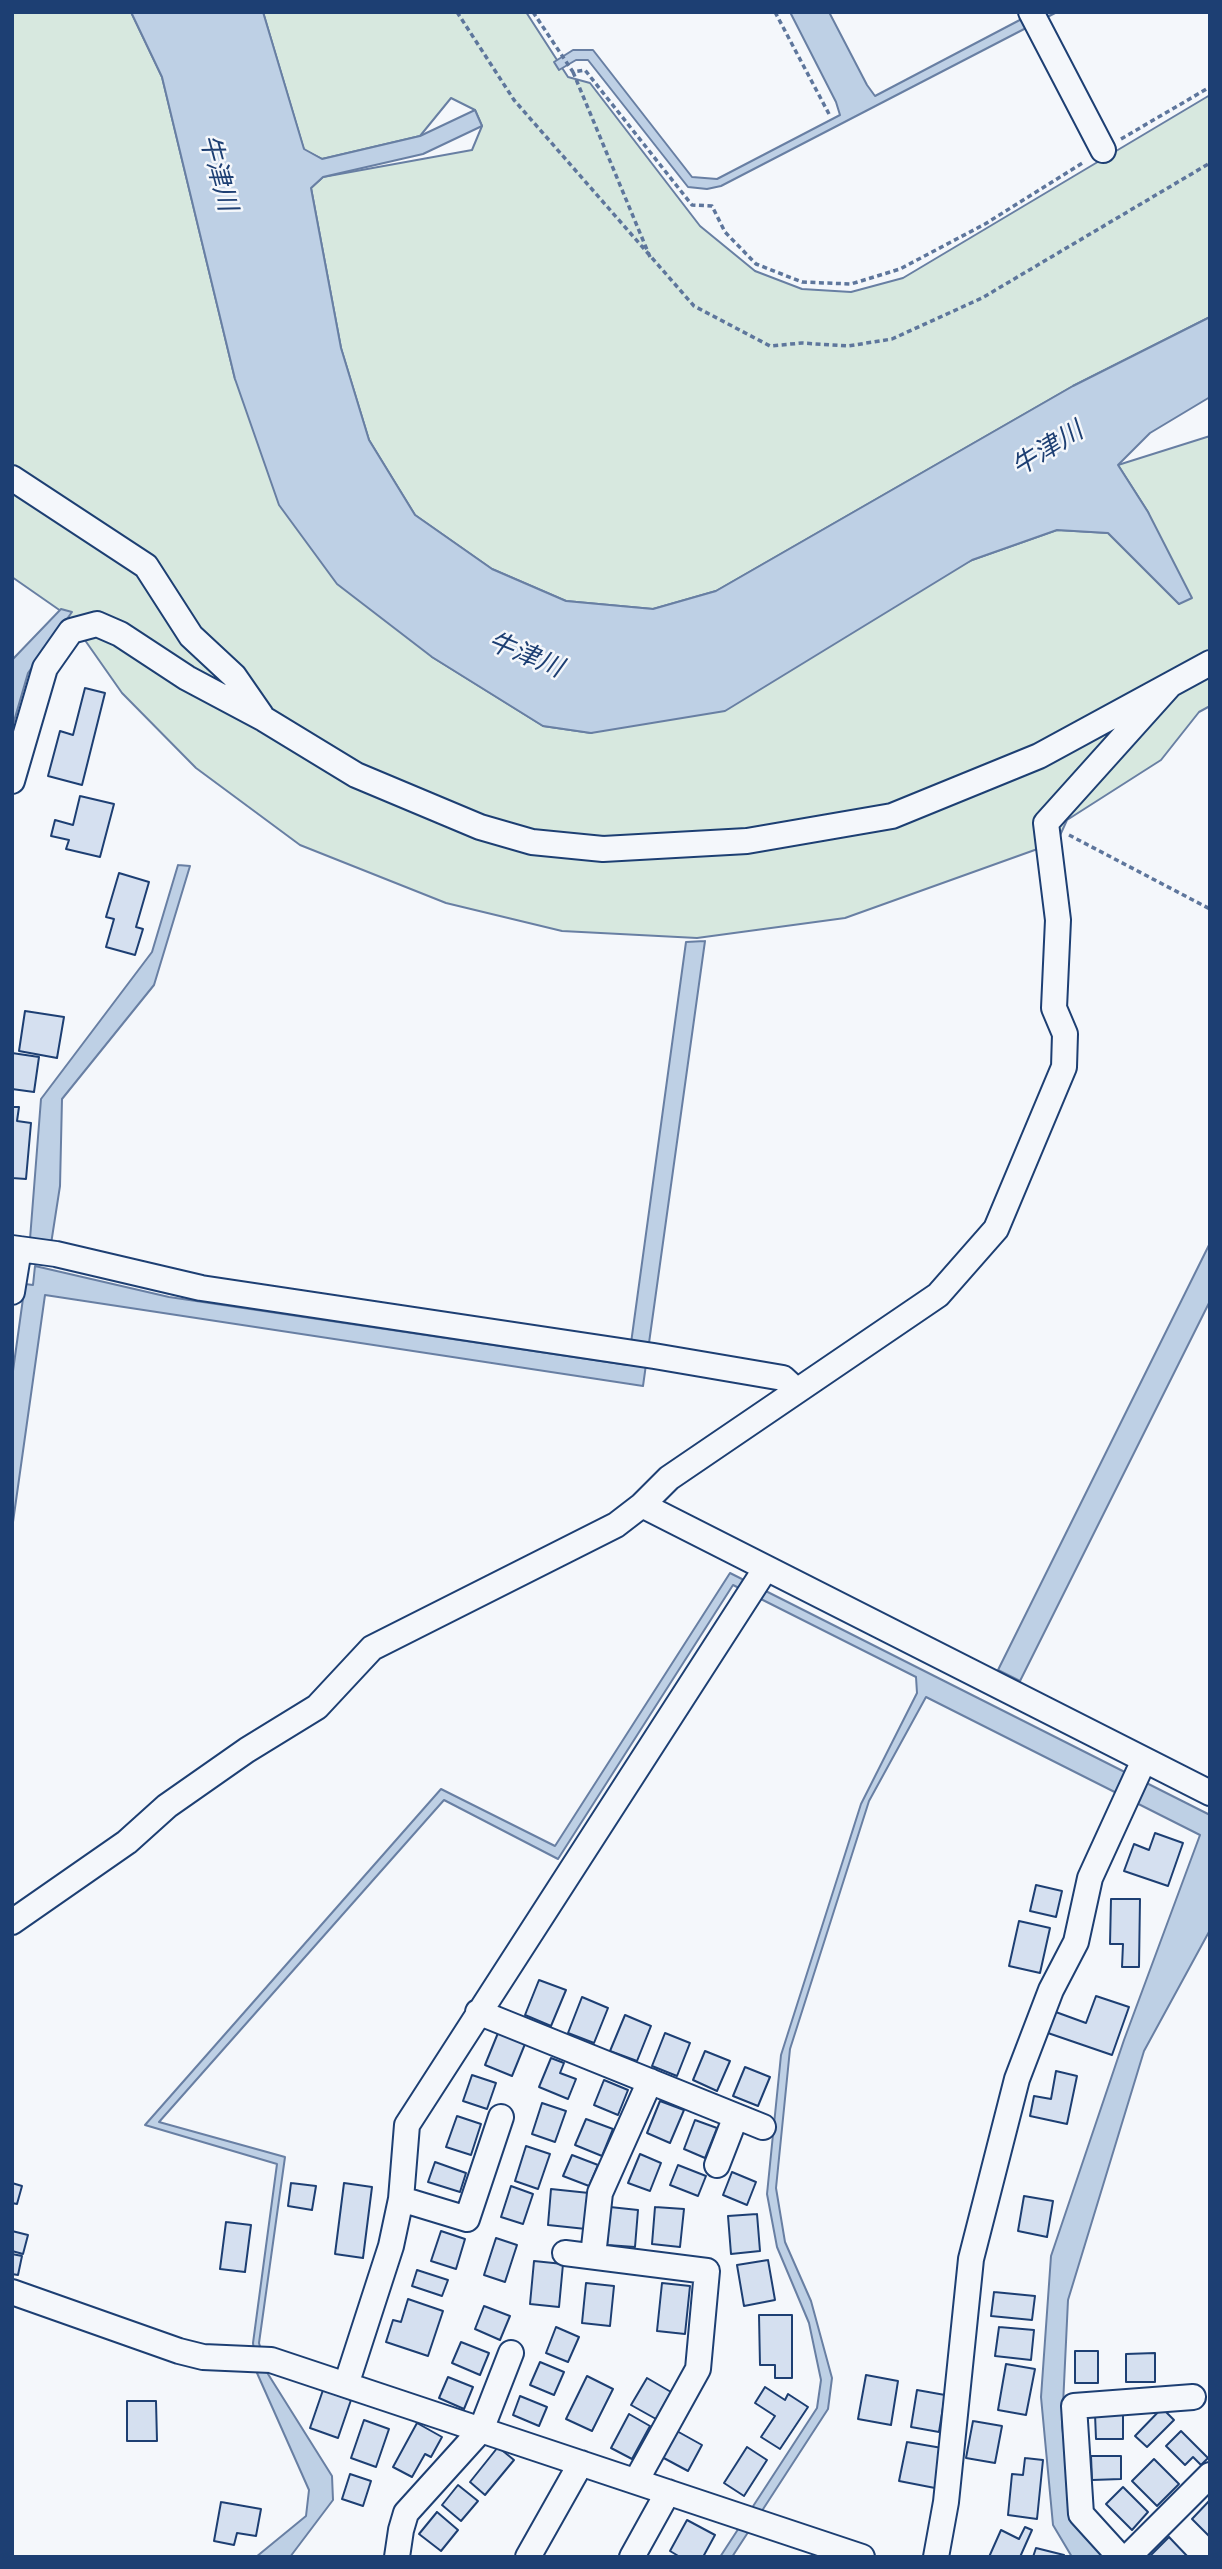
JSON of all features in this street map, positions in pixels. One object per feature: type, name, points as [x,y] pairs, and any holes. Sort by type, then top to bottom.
[{"type":"street","points":[[1034,19],[1103,150]]},
{"type":"street","points":[[12,478],[146,566],[191,636],[234,676],[264,719]]},
{"type":"street","points":[[12,781],[45,668],[71,631],[97,624],[120,634],[187,678],[264,719],[356,775],[480,827],[532,842],[603,849],[747,841],[892,816],[1039,756],[1210,663]]},
{"type":"street","points":[[12,1922],[127,1842],[167,1806],[247,1750],[317,1707],[372,1648],[616,1525],[642,1505],[669,1478],[938,1295],[996,1229],[1064,1067],[1065,1034],[1054,1008],[1058,920],[1046,823],[1170,685]]},
{"type":"street","points":[[12,1292],[15,1248],[57,1254],[201,1288],[783,1378],[796,1390]]},
{"type":"street","points":[[642,1505],[757,1582],[1144,1760],[1207,1784]]},
{"type":"street","points":[[346,2385],[391,2246],[401,2200],[407,2125],[757,1582]]},
{"type":"street","points":[[936,2557],[946,2502],[971,2259],[1017,2079],[1051,1990],[1076,1942],[1090,1878],[1144,1760]]},
{"type":"street","points":[[478,2012],[763,2127]]},
{"type":"street","points":[[593,2256],[600,2193],[650,2081]]},
{"type":"street","points":[[717,2165],[736,2116]]},
{"type":"street","points":[[401,2200],[467,2220],[501,2118]]},
{"type":"street","points":[[565,2253],[707,2271],[698,2369],[636,2481]]},
{"type":"street","points":[[12,2292],[179,2351],[202,2357],[260,2359],[346,2385],[862,2557]]},
{"type":"street","points":[[397,2557],[407,2513],[481,2430],[511,2353]]},
{"type":"street","points":[[1120,2557],[1081,2514],[1074,2406],[1193,2397]]},
{"type":"street","points":[[528,2557],[581,2463]]},
{"type":"street","points":[[1128,2557],[1210,2475]]},
{"type":"street","points":[[632,2557],[667,2492]]},
{"type":"path","points":[[457,12],[514,100],[694,306],[770,346],[802,343],[848,346],[892,340],[982,298],[1210,163]]},
{"type":"path","points":[[533,12],[573,72],[652,261]]},
{"type":"path","points":[[775,12],[829,114]]},
{"type":"path","points":[[573,72],[585,69],[692,205],[712,206],[725,232],[756,264],[802,282],[851,284],[900,269],[985,224],[1210,87]]},
{"type":"path","points":[[1046,823],[1210,909]]},
{"type":"shaded area","points":[[12,12],[131,12],[162,77],[235,379],[432,657],[543,726],[591,733],[972,560],[1057,530],[1108,533],[1179,604],[1148,512],[1118,465],[1210,436],[1210,706],[1199,712],[1161,760],[1067,820],[1057,842],[845,918],[697,938],[562,931],[446,903],[300,845],[196,768],[122,693],[68,616],[12,577]]},
{"type":"shaded area","points":[[263,12],[526,12],[568,77],[590,83],[700,226],[755,271],[802,289],[851,292],[903,278],[1210,95],[1210,317],[1073,386],[716,591],[653,609],[566,601],[492,569],[415,515],[369,440],[341,348],[311,188],[323,177],[472,150],[482,126],[475,110],[451,98],[420,136],[322,159],[304,150]]},
{"type":"water","name":"牛津川","points":[[131,12],[263,12],[304,149],[322,159],[420,136],[475,110],[482,126],[423,154],[323,177],[311,188],[341,348],[369,440],[415,515],[492,569],[566,601],[653,609],[716,591],[1073,386],[1210,317],[1210,397],[1150,433],[1118,465],[1148,512],[1192,598],[1179,604],[1108,533],[1057,530],[972,560],[725,711],[591,733],[543,726],[432,657],[337,584],[279,505],[235,379],[162,77]]},
{"type":"water","points":[[790,12],[829,12],[875,96],[1035,12],[1057,12],[721,186],[707,189],[688,187],[588,60],[576,60],[559,70],[554,62],[573,50],[593,50],[692,177],[717,179],[840,115]]},
{"type":"water","points":[[61,609],[72,612],[28,673],[12,728],[12,660]]},
{"type":"water","points":[[178,865],[190,866],[154,985],[62,1099],[60,1186],[51,1244],[30,1239],[41,1099],[152,952]]},
{"type":"water","points":[[705,941],[643,1386],[45,1295],[12,1529],[12,1378],[25,1284],[33,1285],[35,1266],[169,1297],[628,1365],[686,942]]},
{"type":"water","points":[[1210,1243],[1210,1301],[1020,1681],[998,1670]]},
{"type":"water","points":[[730,1573],[1210,1815],[1210,1930],[1144,2051],[1068,2300],[1062,2426],[1076,2523],[1106,2557],[1072,2557],[1053,2525],[1041,2397],[1051,2256],[1124,2040],[1200,1835],[926,1697],[869,1801],[790,2049],[776,2188],[785,2242],[811,2301],[832,2378],[828,2409],[732,2557],[720,2557],[817,2408],[821,2380],[809,2323],[777,2247],[767,2194],[781,2055],[861,1804],[917,1693],[916,1677],[733,1585],[558,1859],[444,1800],[159,2122],[285,2157],[259,2343],[268,2374],[332,2476],[333,2500],[290,2557],[256,2557],[306,2516],[309,2490],[257,2373],[253,2343],[277,2164],[145,2125],[441,1789],[555,1846]]},
{"type":"building","points":[[85,688],[105,693],[82,785],[48,776],[60,731],[73,735]]},
{"type":"building","points":[[80,796],[114,804],[100,857],[66,849],[69,840],[51,836],[55,820],[73,825]]},
{"type":"building","points":[[119,873],[149,882],[136,927],[143,929],[135,955],[106,947],[114,919],[106,917]]},
{"type":"building","points":[[25,1011],[64,1017],[57,1058],[19,1051]]},
{"type":"building","points":[[12,1053],[39,1057],[34,1092],[12,1089]]},
{"type":"building","points":[[12,1107],[19,1107],[17,1121],[31,1123],[26,1179],[12,1178]]},
{"type":"building","points":[[1155,1833],[1183,1843],[1168,1886],[1124,1871],[1134,1844],[1149,1850]]},
{"type":"building","points":[[1036,1885],[1062,1891],[1056,1917],[1030,1911]]},
{"type":"building","points":[[1111,1899],[1140,1899],[1139,1967],[1122,1967],[1123,1944],[1110,1944]]},
{"type":"building","points":[[1019,1921],[1050,1928],[1040,1973],[1009,1966]]},
{"type":"building","points":[[539,1980],[566,1990],[551,2026],[525,2015]]},
{"type":"building","points":[[1096,1996],[1129,2007],[1112,2055],[1045,2032],[1053,2011],[1086,2023]]},
{"type":"building","points":[[582,1997],[608,2008],[594,2043],[568,2033]]},
{"type":"building","points":[[625,2015],[651,2026],[637,2061],[610,2051]]},
{"type":"building","points":[[498,2033],[525,2044],[512,2076],[485,2065]]},
{"type":"building","points":[[665,2033],[690,2043],[677,2076],[652,2066]]},
{"type":"building","points":[[705,2051],[730,2061],[717,2091],[693,2080]]},
{"type":"building","points":[[551,2058],[564,2063],[560,2073],[576,2079],[568,2099],[539,2087]]},
{"type":"building","points":[[745,2067],[770,2077],[758,2106],[733,2096]]},
{"type":"building","points":[[1056,2071],[1077,2076],[1067,2124],[1030,2116],[1034,2096],[1051,2099]]},
{"type":"building","points":[[472,2075],[496,2083],[487,2109],[463,2101]]},
{"type":"building","points":[[604,2080],[628,2090],[618,2115],[594,2105]]},
{"type":"building","points":[[660,2101],[684,2110],[670,2143],[647,2133]]},
{"type":"building","points":[[542,2103],[566,2111],[555,2142],[532,2134]]},
{"type":"building","points":[[457,2116],[481,2124],[471,2155],[446,2147]]},
{"type":"building","points":[[586,2119],[613,2129],[602,2156],[575,2145]]},
{"type":"building","points":[[695,2120],[717,2128],[705,2158],[684,2149]]},
{"type":"building","points":[[526,2146],[550,2154],[538,2189],[515,2181]]},
{"type":"building","points":[[640,2154],[661,2163],[650,2191],[628,2183]]},
{"type":"building","points":[[572,2155],[598,2165],[589,2186],[563,2176]]},
{"type":"building","points":[[435,2162],[466,2173],[460,2192],[428,2182]]},
{"type":"building","points":[[678,2165],[706,2176],[698,2196],[670,2185]]},
{"type":"building","points":[[732,2172],[756,2182],[747,2205],[723,2195]]},
{"type":"building","points":[[12,2183],[22,2186],[17,2204],[12,2203]]},
{"type":"building","points":[[291,2183],[316,2186],[312,2210],[288,2206]]},
{"type":"building","points":[[344,2183],[372,2187],[363,2258],[335,2254]]},
{"type":"building","points":[[511,2186],[533,2194],[523,2224],[501,2217]]},
{"type":"building","points":[[551,2189],[589,2193],[586,2229],[548,2225]]},
{"type":"building","points":[[1024,2196],[1053,2201],[1047,2237],[1018,2231]]},
{"type":"building","points":[[610,2207],[638,2210],[635,2247],[607,2245]]},
{"type":"building","points":[[655,2207],[684,2209],[680,2247],[652,2244]]},
{"type":"building","points":[[757,2214],[760,2251],[731,2254],[728,2216]]},
{"type":"building","points":[[226,2222],[251,2225],[245,2272],[220,2269]]},
{"type":"building","points":[[12,2231],[28,2235],[23,2254],[12,2251]]},
{"type":"building","points":[[441,2231],[465,2239],[456,2269],[431,2261]]},
{"type":"building","points":[[496,2238],[517,2245],[505,2282],[484,2275]]},
{"type":"building","points":[[12,2254],[22,2256],[18,2275],[12,2274]]},
{"type":"building","points":[[768,2260],[775,2300],[744,2306],[737,2265]]},
{"type":"building","points":[[534,2261],[563,2264],[559,2307],[530,2304]]},
{"type":"building","points":[[417,2270],[448,2280],[442,2296],[412,2286]]},
{"type":"building","points":[[586,2283],[614,2286],[610,2326],[582,2323]]},
{"type":"building","points":[[662,2283],[690,2286],[685,2334],[657,2331]]},
{"type":"building","points":[[994,2292],[1035,2296],[1032,2320],[991,2316]]},
{"type":"building","points":[[408,2299],[443,2311],[428,2356],[386,2342],[393,2320],[401,2322]]},
{"type":"building","points":[[484,2306],[510,2316],[500,2340],[475,2329]]},
{"type":"building","points":[[759,2315],[792,2315],[792,2378],[775,2378],[775,2365],[760,2365]]},
{"type":"building","points":[[556,2327],[579,2337],[568,2362],[546,2353]]},
{"type":"building","points":[[999,2327],[1034,2330],[1031,2360],[995,2356]]},
{"type":"building","points":[[461,2342],[489,2353],[480,2375],[452,2363]]},
{"type":"building","points":[[1075,2351],[1098,2351],[1098,2383],[1075,2383]]},
{"type":"building","points":[[1155,2353],[1155,2382],[1126,2382],[1126,2354]]},
{"type":"building","points":[[540,2362],[564,2372],[554,2395],[530,2385]]},
{"type":"building","points":[[1006,2364],[1035,2369],[1026,2415],[998,2410]]},
{"type":"building","points":[[866,2375],[898,2381],[891,2425],[858,2419]]},
{"type":"building","points":[[587,2376],[613,2389],[592,2431],[566,2419]]},
{"type":"building","points":[[448,2377],[473,2387],[464,2409],[439,2398]]},
{"type":"building","points":[[647,2378],[671,2392],[656,2419],[631,2405]]},
{"type":"building","points":[[765,2387],[785,2400],[788,2394],[808,2407],[780,2449],[761,2437],[775,2416],[755,2403]]},
{"type":"building","points":[[323,2390],[351,2400],[338,2438],[310,2428]]},
{"type":"building","points":[[917,2390],[945,2395],[939,2432],[911,2427]]},
{"type":"building","points":[[520,2396],[547,2407],[539,2426],[513,2415]]},
{"type":"building","points":[[127,2401],[156,2401],[157,2441],[127,2441]]},
{"type":"building","points":[[1162,2408],[1174,2420],[1147,2447],[1135,2436]]},
{"type":"building","points":[[1123,2413],[1123,2439],[1096,2439],[1095,2414]]},
{"type":"building","points":[[629,2414],[650,2426],[632,2459],[611,2448]]},
{"type":"building","points":[[364,2420],[389,2429],[376,2467],[351,2458]]},
{"type":"building","points":[[973,2421],[1002,2426],[995,2463],[966,2458]]},
{"type":"building","points":[[417,2423],[442,2437],[431,2457],[425,2454],[412,2477],[393,2467]]},
{"type":"building","points":[[675,2430],[702,2445],[688,2471],[660,2456]]},
{"type":"building","points":[[1181,2431],[1208,2458],[1201,2465],[1193,2457],[1185,2465],[1166,2446]]},
{"type":"building","points":[[907,2442],[942,2448],[935,2488],[899,2481]]},
{"type":"building","points":[[498,2447],[514,2460],[485,2495],[470,2482]]},
{"type":"building","points":[[747,2447],[767,2460],[744,2496],[724,2483]]},
{"type":"building","points":[[1091,2456],[1121,2456],[1121,2479],[1092,2480]]},
{"type":"building","points":[[1025,2458],[1043,2460],[1037,2519],[1008,2515],[1012,2474],[1023,2475]]},
{"type":"building","points":[[1154,2459],[1179,2484],[1157,2506],[1132,2481]]},
{"type":"building","points":[[350,2474],[371,2481],[363,2506],[342,2499]]},
{"type":"building","points":[[458,2485],[478,2501],[461,2521],[442,2505]]},
{"type":"building","points":[[1123,2487],[1148,2512],[1132,2530],[1106,2504]]},
{"type":"building","points":[[1210,2500],[1210,2537],[1192,2519]]},
{"type":"building","points":[[221,2502],[261,2509],[256,2536],[237,2533],[234,2545],[214,2541]]},
{"type":"building","points":[[437,2512],[458,2530],[441,2551],[419,2534]]},
{"type":"building","points":[[687,2520],[715,2535],[703,2557],[680,2557],[670,2551]]},
{"type":"building","points":[[1025,2527],[1032,2530],[1020,2557],[989,2557],[1001,2530],[1019,2539]]},
{"type":"building","points":[[1169,2537],[1188,2557],[1149,2557]]},
{"type":"building","points":[[1036,2548],[1064,2555],[1064,2557],[1033,2557]]}]
